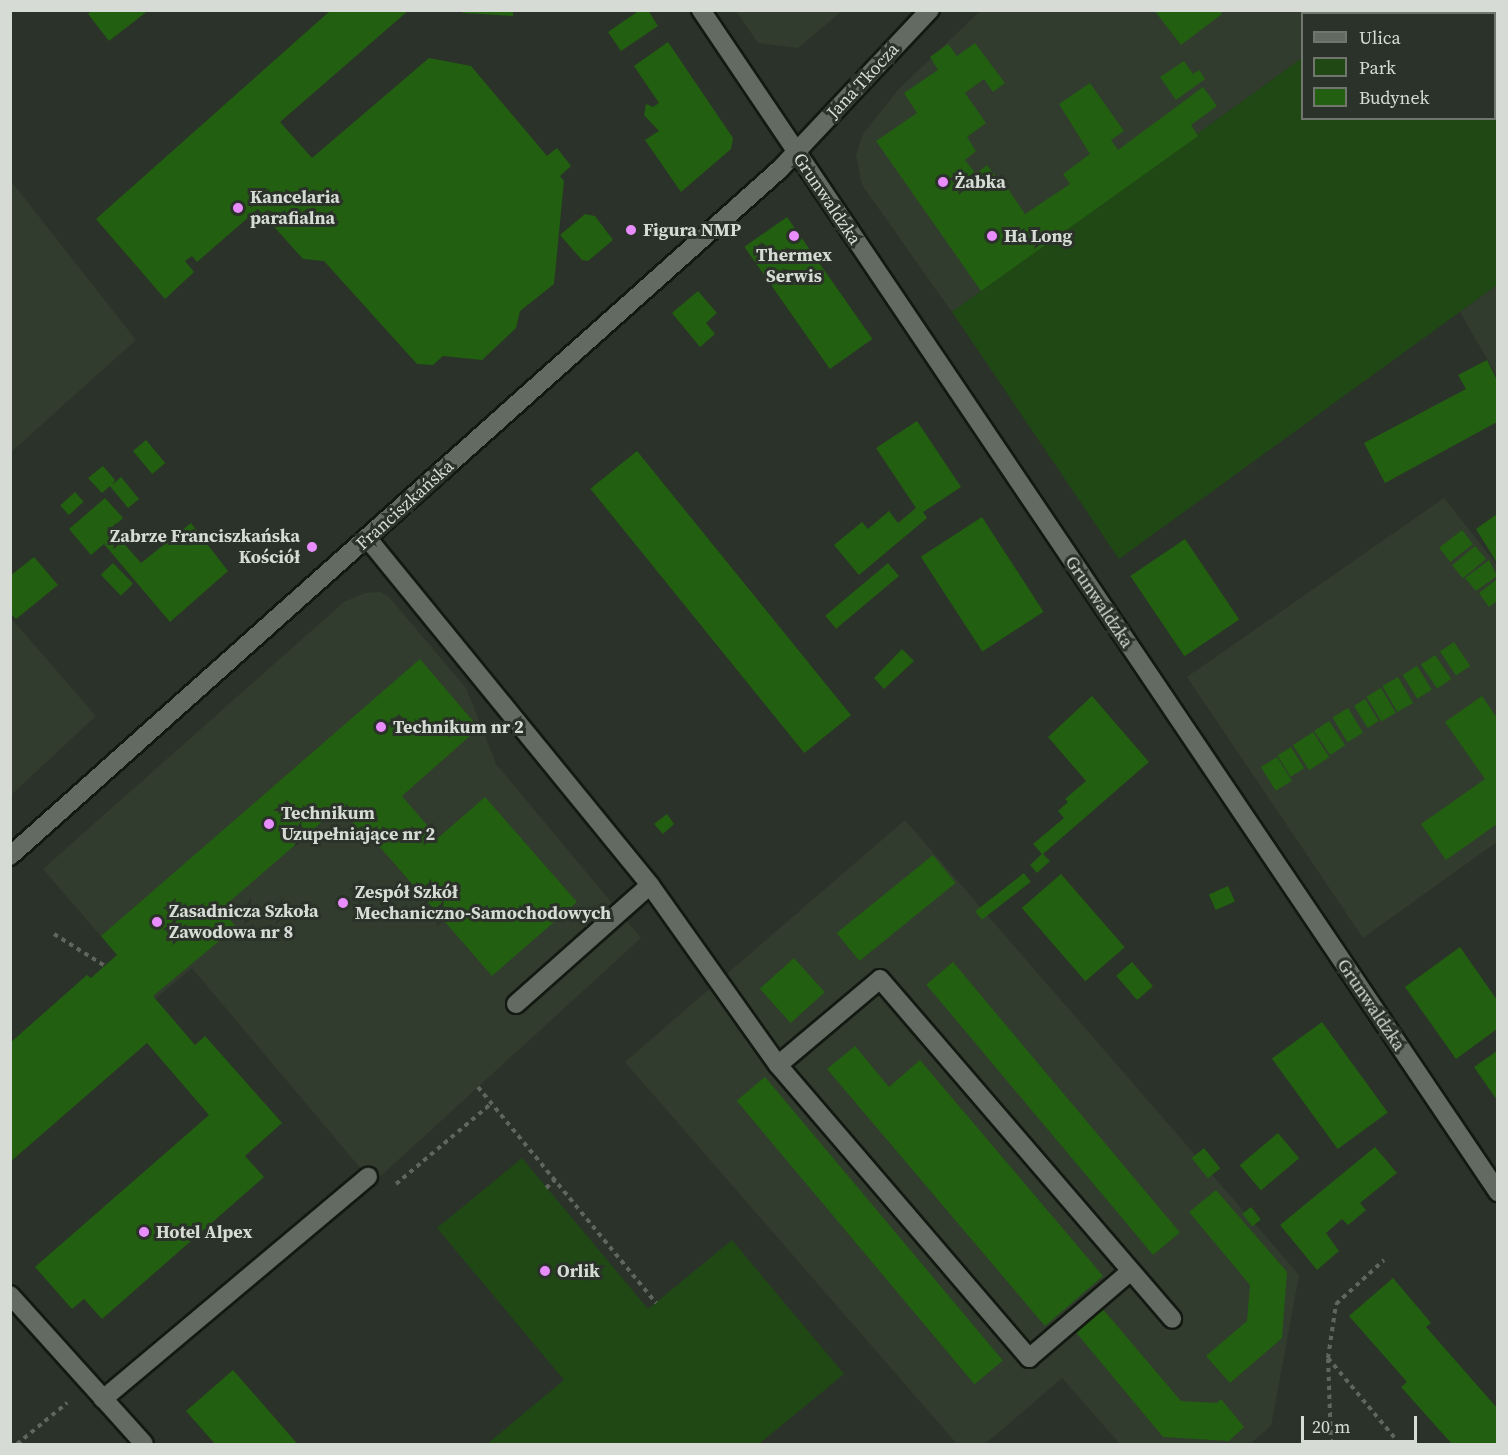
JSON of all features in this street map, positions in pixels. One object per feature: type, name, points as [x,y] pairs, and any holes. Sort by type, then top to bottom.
[{"type":"street","name":"Grunwaldzka","points":[[701,10],[1497,1192]]},
{"type":"street","name":"Jana Tkocza","points":[[796,153],[930,10]]},
{"type":"street","name":"Franciszkańska","points":[[13,847],[368,539],[796,153]]},
{"type":"street","points":[[368,539],[650,885],[778,1065],[1029,1358],[1131,1271]]},
{"type":"street","points":[[516,1004],[650,885]]},
{"type":"street","points":[[778,1065],[880,979],[1172,1319]]},
{"type":"street","points":[[103,1399],[368,1177]]},
{"type":"street","points":[[10,1295],[144,1444]]},
{"type":"path","points":[[54,934],[105,966]]},
{"type":"path","points":[[478,1087],[656,1303]]},
{"type":"path","points":[[546,1188],[555,1180]]},
{"type":"path","points":[[1331,1444],[1328,1358],[1336,1304],[1384,1260]]},
{"type":"path","points":[[1328,1358],[1401,1444]]},
{"type":"path","points":[[17,1444],[90,1384]]},
{"type":"shaded area","points":[[736,11],[842,11],[798,48],[758,43]]},
{"type":"shaded area","points":[[980,11],[1367,11],[1301,12],[1301,59],[952,312],[862,185],[856,155],[863,134],[898,90]]},
{"type":"shaded area","points":[[11,181],[136,340],[10,452]]},
{"type":"shaded area","points":[[1497,285],[1497,376],[1460,312]]},
{"type":"shaded area","points":[[1444,498],[1497,565],[1497,842],[1363,938],[1187,677]]},
{"type":"shaded area","name":"Zespół Szkół Mechaniczno-Samochodowych","points":[[380,592],[388,596],[466,688],[496,764],[641,938],[373,1183],[192,968],[155,999],[43,869],[344,602],[365,593]]},
{"type":"shaded area","points":[[10,617],[96,716],[11,795],[10,795]]},
{"type":"shaded area","points":[[905,820],[1299,1275],[1271,1426],[1250,1444],[1120,1444],[1062,1378],[985,1444],[957,1444],[625,1062]]},
{"type":"green space","points":[[1367,10],[1497,11],[1497,285],[1119,559],[952,312],[1301,59],[1301,120],[1496,120],[1496,12],[1364,12]]},
{"type":"green space","name":"Orlik","points":[[522,1158],[648,1309],[732,1240],[844,1374],[759,1444],[487,1444],[564,1380],[437,1228]]},
{"type":"building","points":[[92,10],[149,10],[109,41],[88,14]]},
{"type":"building","points":[[331,10],[409,10],[280,122],[312,158],[429,58],[471,66],[547,156],[557,148],[571,166],[560,176],[564,181],[554,284],[520,311],[516,328],[482,360],[443,356],[433,365],[417,364],[324,261],[303,259],[258,209],[197,262],[192,256],[185,261],[194,272],[165,299],[96,219]]},
{"type":"building","points":[[463,10],[513,10],[513,16],[463,13]]},
{"type":"building","points":[[640,10],[648,10],[658,26],[621,51],[608,32]]},
{"type":"building","points":[[1154,10],[1220,10],[1222,14],[1181,45]]},
{"type":"building","points":[[668,42],[733,138],[731,149],[681,192],[645,140],[659,131],[644,115],[646,104],[653,107],[659,103],[634,66]]},
{"type":"building","points":[[975,43],[1005,83],[993,92],[984,79],[965,93],[986,123],[967,137],[976,151],[965,160],[976,174],[987,165],[999,181],[1002,180],[1025,214],[1070,184],[1063,174],[1090,154],[1059,104],[1090,83],[1124,131],[1111,140],[1118,150],[1203,87],[1217,106],[1191,125],[1198,136],[981,291],[876,141],[917,113],[904,93],[938,70],[930,57],[948,44],[957,56]]},
{"type":"building","points":[[1184,61],[1193,74],[1199,70],[1205,79],[1176,100],[1160,77]]},
{"type":"building","points":[[585,214],[595,216],[613,240],[588,261],[582,260],[560,235]]},
{"type":"building","points":[[787,217],[872,339],[830,369],[744,247]]},
{"type":"building","points":[[698,291],[717,313],[706,323],[715,334],[700,347],[672,313]]},
{"type":"building","points":[[1487,360],[1497,380],[1497,422],[1385,483],[1364,443],[1466,389],[1458,375]]},
{"type":"building","points":[[917,421],[961,487],[923,512],[927,518],[859,575],[834,545],[862,522],[868,529],[889,511],[898,523],[916,508],[876,448]]},
{"type":"building","points":[[146,440],[165,463],[152,474],[133,451]]},
{"type":"building","points":[[637,451],[851,715],[804,753],[590,489]]},
{"type":"building","points":[[103,466],[115,480],[112,485],[121,477],[139,499],[128,508],[110,486],[102,493],[88,478]]},
{"type":"building","points":[[75,492],[84,502],[69,515],[60,505]]},
{"type":"building","points":[[105,498],[123,518],[111,529],[141,563],[191,523],[228,571],[170,622],[104,544],[91,555],[69,529]]},
{"type":"building","points":[[1497,514],[1497,563],[1476,529]]},
{"type":"building","points":[[982,517],[1044,612],[982,652],[921,557]]},
{"type":"building","points":[[1462,530],[1473,544],[1450,562],[1439,548]]},
{"type":"building","points":[[1185,539],[1239,619],[1185,656],[1130,576]]},
{"type":"building","points":[[1475,546],[1486,559],[1463,578],[1452,565]]},
{"type":"building","points":[[34,557],[58,585],[16,619],[10,613],[10,576]]},
{"type":"building","points":[[1489,560],[1497,576],[1476,591],[1465,578]]},
{"type":"building","points":[[113,563],[133,584],[121,596],[101,575]]},
{"type":"building","points":[[888,563],[899,576],[836,629],[825,616]]},
{"type":"building","points":[[1497,579],[1497,601],[1489,607],[1479,593]]},
{"type":"building","points":[[1454,642],[1470,666],[1456,676],[1440,652]]},
{"type":"building","points":[[902,649],[914,661],[884,689],[874,678]]},
{"type":"building","points":[[1435,655],[1451,679],[1437,689],[1421,665]]},
{"type":"building","points":[[420,659],[479,728],[402,796],[438,838],[485,797],[577,902],[492,976],[366,831],[363,834],[339,807],[221,909],[236,927],[153,996],[195,1045],[205,1036],[282,1123],[245,1156],[264,1177],[102,1319],[84,1299],[72,1309],[35,1267],[209,1115],[147,1043],[10,1162],[10,1043],[87,975],[91,978],[117,955],[101,936]]},
{"type":"building","points":[[1417,666],[1432,690],[1417,699],[1403,675]]},
{"type":"building","points":[[1398,677],[1413,703],[1397,712],[1382,686]]},
{"type":"building","points":[[1381,688],[1396,713],[1381,722],[1366,697]]},
{"type":"building","points":[[1092,696],[1149,762],[1043,854],[1050,861],[1037,873],[1030,865],[1042,854],[1033,844],[1064,818],[1058,811],[1068,802],[1065,799],[1086,781],[1048,737]]},
{"type":"building","points":[[1482,696],[1497,718],[1497,824],[1446,860],[1421,824],[1485,779],[1445,722]]},
{"type":"building","points":[[1365,699],[1379,721],[1368,728],[1354,706]]},
{"type":"building","points":[[1348,708],[1363,733],[1348,742],[1333,717]]},
{"type":"building","points":[[1329,721],[1345,745],[1330,755],[1314,731]]},
{"type":"building","points":[[1313,732],[1329,757],[1309,770],[1293,745]]},
{"type":"building","points":[[1291,747],[1304,768],[1291,777],[1277,755]]},
{"type":"building","points":[[1277,757],[1292,781],[1276,791],[1261,767]]},
{"type":"building","points":[[667,814],[674,824],[663,834],[654,824]]},
{"type":"building","points":[[933,855],[956,883],[859,961],[837,933]]},
{"type":"building","points":[[1024,873],[1031,882],[982,920],[975,911]]},
{"type":"building","points":[[1061,874],[1125,947],[1085,981],[1022,908]]},
{"type":"building","points":[[1228,886],[1235,902],[1216,910],[1209,895]]},
{"type":"building","points":[[1460,947],[1497,1000],[1497,1029],[1456,1059],[1405,987]]},
{"type":"building","points":[[794,958],[825,992],[791,1023],[760,989]]},
{"type":"building","points":[[953,962],[1180,1232],[1153,1255],[926,984]]},
{"type":"building","points":[[1132,962],[1153,986],[1137,1000],[1116,976]]},
{"type":"building","points":[[1322,1022],[1388,1113],[1338,1149],[1272,1058]]},
{"type":"building","points":[[855,1046],[889,1087],[920,1060],[1103,1276],[1045,1326],[827,1069]]},
{"type":"building","points":[[1497,1051],[1497,1100],[1474,1067]]},
{"type":"building","points":[[765,1077],[1003,1360],[974,1384],[737,1101]]},
{"type":"building","points":[[1278,1133],[1299,1158],[1261,1190],[1240,1165]]},
{"type":"building","points":[[1375,1147],[1397,1173],[1360,1203],[1366,1210],[1348,1225],[1342,1219],[1326,1233],[1339,1251],[1317,1270],[1280,1225]]},
{"type":"building","points":[[1204,1148],[1220,1168],[1208,1178],[1192,1158]]},
{"type":"building","points":[[1216,1190],[1287,1272],[1282,1338],[1230,1383],[1206,1356],[1247,1321],[1250,1285],[1189,1212]]},
{"type":"building","points":[[1251,1207],[1261,1220],[1252,1226],[1242,1214]]},
{"type":"building","points":[[1393,1278],[1431,1323],[1426,1327],[1497,1408],[1497,1444],[1452,1444],[1401,1387],[1407,1382],[1349,1316]]},
{"type":"building","points":[[1101,1307],[1181,1401],[1217,1403],[1221,1399],[1244,1427],[1229,1441],[1163,1437],[1074,1330]]},
{"type":"building","points":[[233,1370],[297,1444],[215,1444],[186,1411]]},
{"type":"place","name":"Żabka","points":[[943,182]]},
{"type":"place","name":"Kancelaria parafialna","points":[[238,208]]},
{"type":"place","name":"Figura NMP","points":[[631,230]]},
{"type":"place","name":"Thermex Serwis","points":[[794,236]]},
{"type":"place","name":"Ha Long","points":[[992,236]]},
{"type":"place","name":"Zabrze Franciszkańska Kościół","points":[[312,547]]},
{"type":"place","name":"Technikum nr 2","points":[[381,727]]},
{"type":"place","name":"Technikum Uzupełniające nr 2","points":[[269,824]]},
{"type":"place","name":"Zespół Szkół Mechaniczno-Samochodowych","points":[[343,903]]},
{"type":"place","name":"Zasadnicza Szkoła Zawodowa nr 8","points":[[157,922]]},
{"type":"place","name":"Hotel Alpex","points":[[144,1232]]},
{"type":"place","name":"Orlik","points":[[545,1271]]}]
